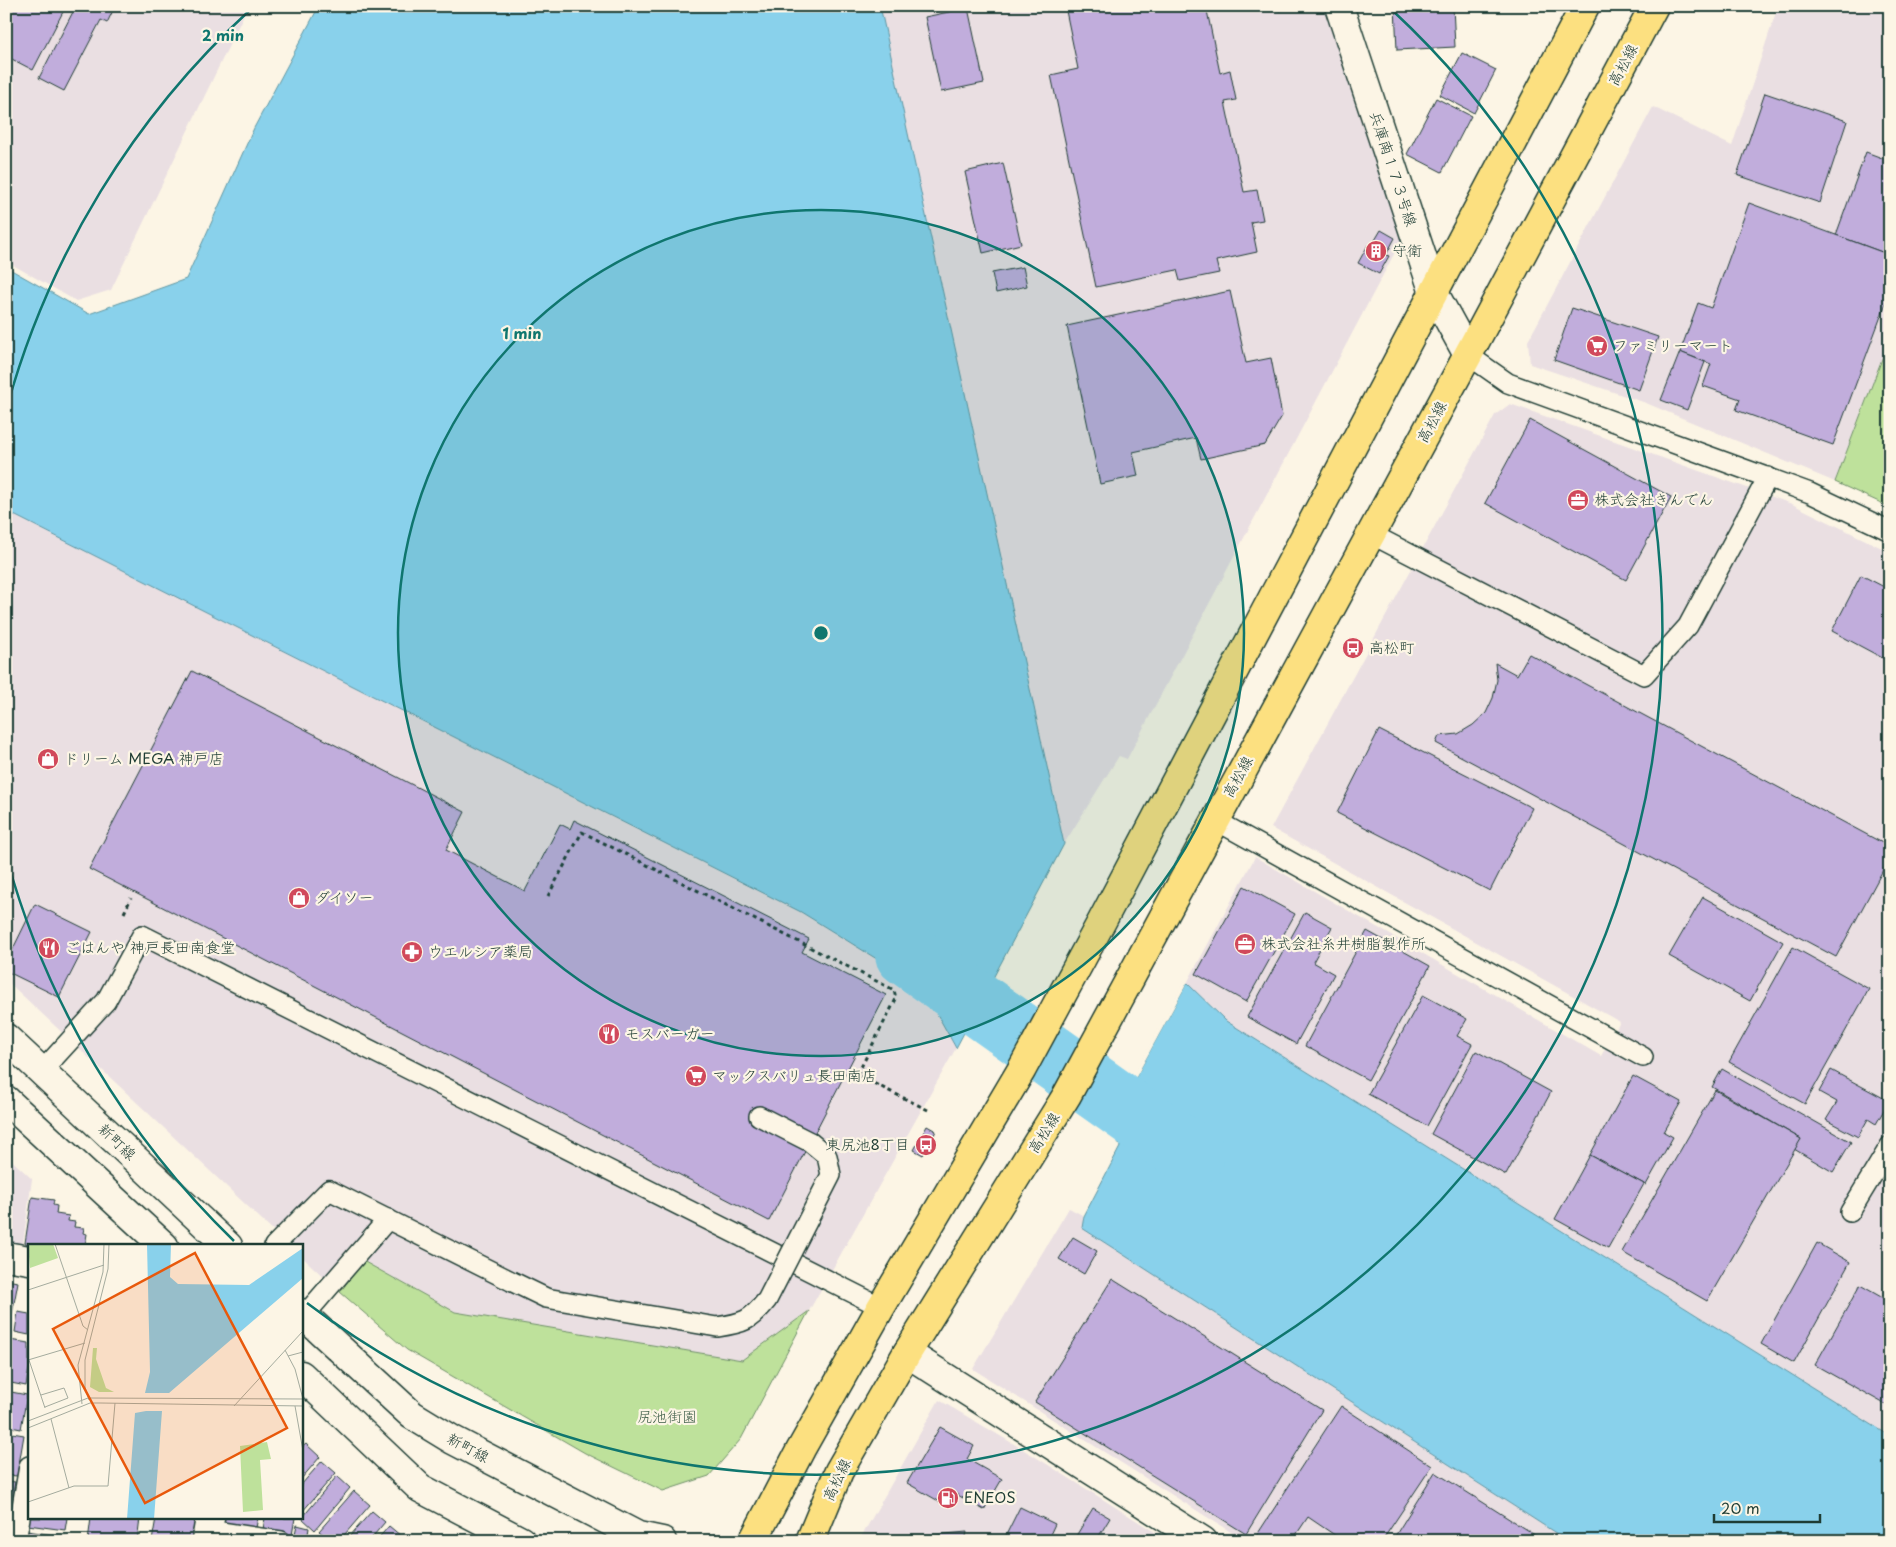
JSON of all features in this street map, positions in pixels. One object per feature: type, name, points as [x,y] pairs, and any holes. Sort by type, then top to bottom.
[{"type":"main road","points":[[753,1541],[800,1449],[881,1307],[1022,1069],[1102,921],[1584,6]]},
{"type":"main road","name":"高松線","points":[[810,1541],[839,1471],[907,1353],[1067,1095],[1468,355],[1654,6]]},
{"type":"street","name":"兵庫南１７３号線","points":[[1339,6],[1434,292],[1468,355]]},
{"type":"street","name":"新町線","points":[[6,1038],[226,1244]]},
{"type":"street","points":[[6,1100],[162,1244]]},
{"type":"street","points":[[6,1256],[28,1260]]},
{"type":"street","name":"新町線","points":[[303,1315],[412,1415],[453,1440],[638,1536],[662,1541]]},
{"type":"street","points":[[907,1353],[1203,1541]]},
{"type":"street","points":[[302,1377],[420,1488],[506,1538]]},
{"type":"lane","points":[[1468,355],[1508,383],[1810,493],[1890,531]]},
{"type":"lane","points":[[1371,534],[1644,675],[1688,626],[1768,477]]},
{"type":"lane","points":[[1215,820],[1643,1056]]},
{"type":"lane","points":[[42,1070],[106,1001],[142,935],[881,1307]]},
{"type":"lane","points":[[276,1244],[329,1190],[546,1298],[717,1327],[742,1323],[756,1314],[768,1300],[831,1175],[828,1156],[810,1142],[759,1116]]},
{"type":"lane","points":[[1850,1212],[1890,1146]]},
{"type":"lane","points":[[303,1315],[388,1219]]},
{"type":"lane","points":[[16,1541],[28,1472]]},
{"type":"lane","points":[[208,1530],[281,1541]]},
{"type":"path","points":[[548,896],[582,832],[894,990],[896,999],[857,1075],[930,1111]]},
{"type":"shaded area","points":[[6,6],[248,6],[111,290],[76,301],[6,261]]},
{"type":"shaded area","points":[[879,6],[1323,6],[1402,239],[1127,759],[1119,756],[1064,844]]},
{"type":"shaded area","points":[[1778,6],[1890,6],[1890,338],[1835,482],[1646,403],[1530,364],[1528,341],[1653,107],[1732,146]]},
{"type":"shaded area","points":[[1510,404],[1792,504],[1890,552],[1890,1436],[1226,1021],[1187,983],[1255,857],[1601,1056],[1620,1022],[1271,828],[1495,415]]},
{"type":"shaded area","points":[[6,511],[801,912],[922,987],[956,1048],[809,1311],[742,1360],[455,1312],[363,1261],[340,1292],[302,1257],[302,1244],[288,1244],[6,980]]},
{"type":"shaded area","points":[[6,1155],[32,1179],[23,1244],[6,1241]]},
{"type":"shaded area","points":[[1069,1208],[1084,1216],[1082,1228],[1568,1541],[1245,1541],[973,1369]]},
{"type":"shaded area","name":"ENEOS","points":[[939,1400],[1034,1456],[1169,1541],[859,1541]]},
{"type":"green space","points":[[1890,338],[1890,507],[1835,482]]},
{"type":"green space","name":"尻池街園","points":[[363,1261],[455,1312],[742,1360],[809,1311],[741,1439],[709,1476],[663,1491],[585,1453],[407,1350],[340,1292]]},
{"type":"water","points":[[319,6],[880,6],[1064,844],[956,1048],[922,987],[801,912],[6,511],[6,267],[89,314],[186,279],[254,128]]},
{"type":"water","points":[[1187,983],[1226,1021],[1890,1436],[1890,1541],[1568,1541],[1082,1228],[1084,1216],[1120,1147],[1111,1123]]},
{"type":"pier","points":[[1185,981],[1187,983],[1111,1123],[1109,1122]]},
{"type":"building","points":[[6,6],[66,6],[33,70],[6,56]]},
{"type":"building","points":[[76,6],[115,6],[107,23],[101,20],[64,91],[39,78]]},
{"type":"building","points":[[1065,6],[1206,6],[1220,73],[1230,70],[1236,100],[1225,102],[1244,192],[1257,190],[1263,220],[1251,222],[1257,252],[1216,261],[1219,273],[1180,281],[1177,270],[1096,287],[1051,75],[1078,69]]},
{"type":"building","points":[[1278,6],[1291,6],[1279,11]]},
{"type":"building","points":[[1395,6],[1453,6],[1455,47],[1397,50]]},
{"type":"building","points":[[968,8],[984,83],[941,92],[925,17]]},
{"type":"building","points":[[1462,53],[1496,70],[1474,113],[1440,95]]},
{"type":"building","points":[[1765,93],[1847,121],[1820,203],[1737,175]]},
{"type":"building","points":[[1436,98],[1471,116],[1442,172],[1407,154]]},
{"type":"building","points":[[1866,152],[1890,161],[1890,255],[1836,235]]},
{"type":"building","points":[[1003,163],[1021,244],[983,253],[965,172]]},
{"type":"building","points":[[1749,203],[1890,255],[1890,292],[1833,445],[1736,410],[1740,399],[1703,386],[1711,364],[1680,352],[1698,303],[1711,308]]},
{"type":"building","name":"守衛","points":[[1381,230],[1395,238],[1386,255],[1389,256],[1379,274],[1358,263],[1368,245],[1371,247]]},
{"type":"building","points":[[1023,267],[1027,286],[996,293],[992,273]]},
{"type":"building","points":[[1230,291],[1246,363],[1271,358],[1282,416],[1265,445],[1201,459],[1196,438],[1133,452],[1138,476],[1100,484],[1067,326]]},
{"type":"building","points":[[1572,308],[1658,337],[1639,390],[1554,360]]},
{"type":"building","points":[[1680,352],[1705,362],[1687,410],[1661,400]]},
{"type":"building","name":"株式会社きんでん","points":[[1530,420],[1671,497],[1626,580],[1485,503]]},
{"type":"building","points":[[1861,575],[1890,590],[1890,662],[1832,631]]},
{"type":"building","points":[[1529,654],[1890,847],[1890,857],[1836,957],[1436,743],[1439,736],[1458,734],[1473,725],[1486,713],[1493,698],[1497,680],[1495,663],[1517,675]]},
{"type":"building","points":[[192,671],[465,812],[446,850],[525,891],[560,824],[570,829],[574,820],[809,939],[802,952],[886,995],[769,1221],[89,869]]},
{"type":"building","points":[[1379,730],[1532,808],[1490,891],[1337,813]]},
{"type":"building","name":"株式会社糸井樹脂製作所","points":[[1244,886],[1295,914],[1246,1002],[1196,974]]},
{"type":"building","points":[[1703,897],[1783,942],[1750,1001],[1669,956]]},
{"type":"building","name":"ごはんや 神戸長田南食堂","points":[[35,904],[92,932],[59,997],[6,971],[6,963]]},
{"type":"building","points":[[1305,912],[1332,927],[1313,962],[1334,974],[1296,1044],[1247,1017]]},
{"type":"building","points":[[1367,931],[1430,966],[1368,1080],[1305,1046]]},
{"type":"building","points":[[1793,947],[1869,989],[1805,1104],[1729,1062]]},
{"type":"building","points":[[1423,995],[1467,1019],[1457,1036],[1472,1044],[1427,1126],[1368,1094]]},
{"type":"building","points":[[1476,1051],[1551,1092],[1506,1175],[1431,1134]]},
{"type":"building","points":[[1722,1069],[1851,1142],[1833,1172],[1794,1149],[1801,1139],[1712,1087]]},
{"type":"building","points":[[1831,1070],[1889,1101],[1876,1124],[1868,1119],[1858,1137],[1826,1120],[1837,1102],[1819,1092]]},
{"type":"building","points":[[1633,1076],[1681,1102],[1664,1132],[1673,1137],[1646,1185],[1590,1155]]},
{"type":"building","points":[[1715,1090],[1801,1139],[1707,1301],[1622,1252]]},
{"type":"building","points":[[927,1126],[936,1131],[923,1155],[914,1150]]},
{"type":"building","points":[[1590,1155],[1644,1184],[1608,1248],[1555,1219]]},
{"type":"building","points":[[32,1197],[54,1200],[53,1205],[57,1206],[56,1214],[69,1216],[68,1221],[75,1222],[74,1227],[84,1228],[83,1233],[87,1234],[85,1244],[25,1243]]},
{"type":"building","points":[[1073,1237],[1097,1251],[1084,1274],[1059,1259]]},
{"type":"building","points":[[1817,1243],[1850,1262],[1794,1363],[1761,1344]]},
{"type":"building","points":[[1112,1279],[1322,1410],[1246,1534],[1035,1402]]},
{"type":"building","points":[[6,1280],[18,1282],[9,1330],[6,1330]]},
{"type":"building","points":[[1860,1285],[1890,1302],[1890,1407],[1815,1365]]},
{"type":"building","points":[[18,1312],[28,1314],[28,1335],[15,1332]]},
{"type":"building","points":[[9,1340],[28,1343],[26,1386],[6,1382],[6,1358]]},
{"type":"building","points":[[6,1391],[27,1395],[21,1429],[6,1426]]},
{"type":"building","points":[[1341,1406],[1432,1466],[1382,1541],[1338,1541],[1339,1538],[1308,1517],[1292,1541],[1253,1541]]},
{"type":"building","points":[[940,1427],[974,1446],[967,1459],[1002,1479],[984,1510],[949,1490],[942,1503],[907,1483]]},
{"type":"building","points":[[6,1432],[24,1435],[17,1476],[6,1475]]},
{"type":"building","points":[[306,1444],[320,1457],[302,1478],[302,1447]]},
{"type":"building","points":[[322,1461],[336,1473],[302,1512],[302,1484]]},
{"type":"building","points":[[1435,1472],[1544,1541],[1392,1541]]},
{"type":"building","points":[[337,1476],[350,1488],[315,1530],[302,1518]]},
{"type":"building","points":[[6,1481],[15,1482],[8,1520],[6,1520]]},
{"type":"building","points":[[354,1491],[370,1505],[339,1541],[331,1541],[319,1531]]},
{"type":"building","points":[[1020,1507],[1055,1524],[1047,1541],[1003,1541]]},
{"type":"building","points":[[1093,1508],[1110,1518],[1096,1541],[1073,1541]]},
{"type":"building","points":[[372,1511],[385,1522],[369,1541],[353,1541],[349,1537]]},
{"type":"building","points":[[29,1520],[67,1520],[65,1530],[28,1525]]},
{"type":"building","points":[[91,1520],[140,1520],[137,1541],[88,1541]]},
{"type":"building","points":[[156,1520],[195,1520],[191,1541],[152,1541]]},
{"type":"building","points":[[220,1520],[258,1520],[255,1532],[219,1525]]},
{"type":"building","points":[[265,1520],[295,1520],[292,1535],[263,1529]]},
{"type":"building","points":[[297,1525],[309,1528],[307,1540],[294,1538]]},
{"type":"building","points":[[389,1526],[407,1541],[376,1541]]},
{"type":"building","points":[[27,1531],[67,1537],[67,1541],[26,1541]]},
{"type":"building","points":[[967,1532],[965,1541],[888,1541],[890,1539]]},
{"type":"waterway","points":[[907,954],[1171,1141],[1193,1154]]},
{"type":"place","name":"守衛","points":[[1376,251]]},
{"type":"place","name":"ファミリーマート","points":[[1597,346]]},
{"type":"place","name":"株式会社きんでん","points":[[1578,500]]},
{"type":"place","name":"高松町","points":[[1353,648]]},
{"type":"place","name":"ドリーム MEGA 神戸店","points":[[48,759]]},
{"type":"place","name":"ダイソー","points":[[299,898]]},
{"type":"place","name":"株式会社糸井樹脂製作所","points":[[1245,944]]},
{"type":"place","name":"ごはんや 神戸長田南食堂","points":[[49,948]]},
{"type":"place","name":"ウエルシア薬局","points":[[412,952]]},
{"type":"place","name":"モスバーガー","points":[[609,1034]]},
{"type":"place","name":"マックスバリュ長田南店","points":[[696,1076]]},
{"type":"place","name":"東尻池8丁目","points":[[926,1145]]},
{"type":"place","name":"ENEOS","points":[[948,1498]]}]
